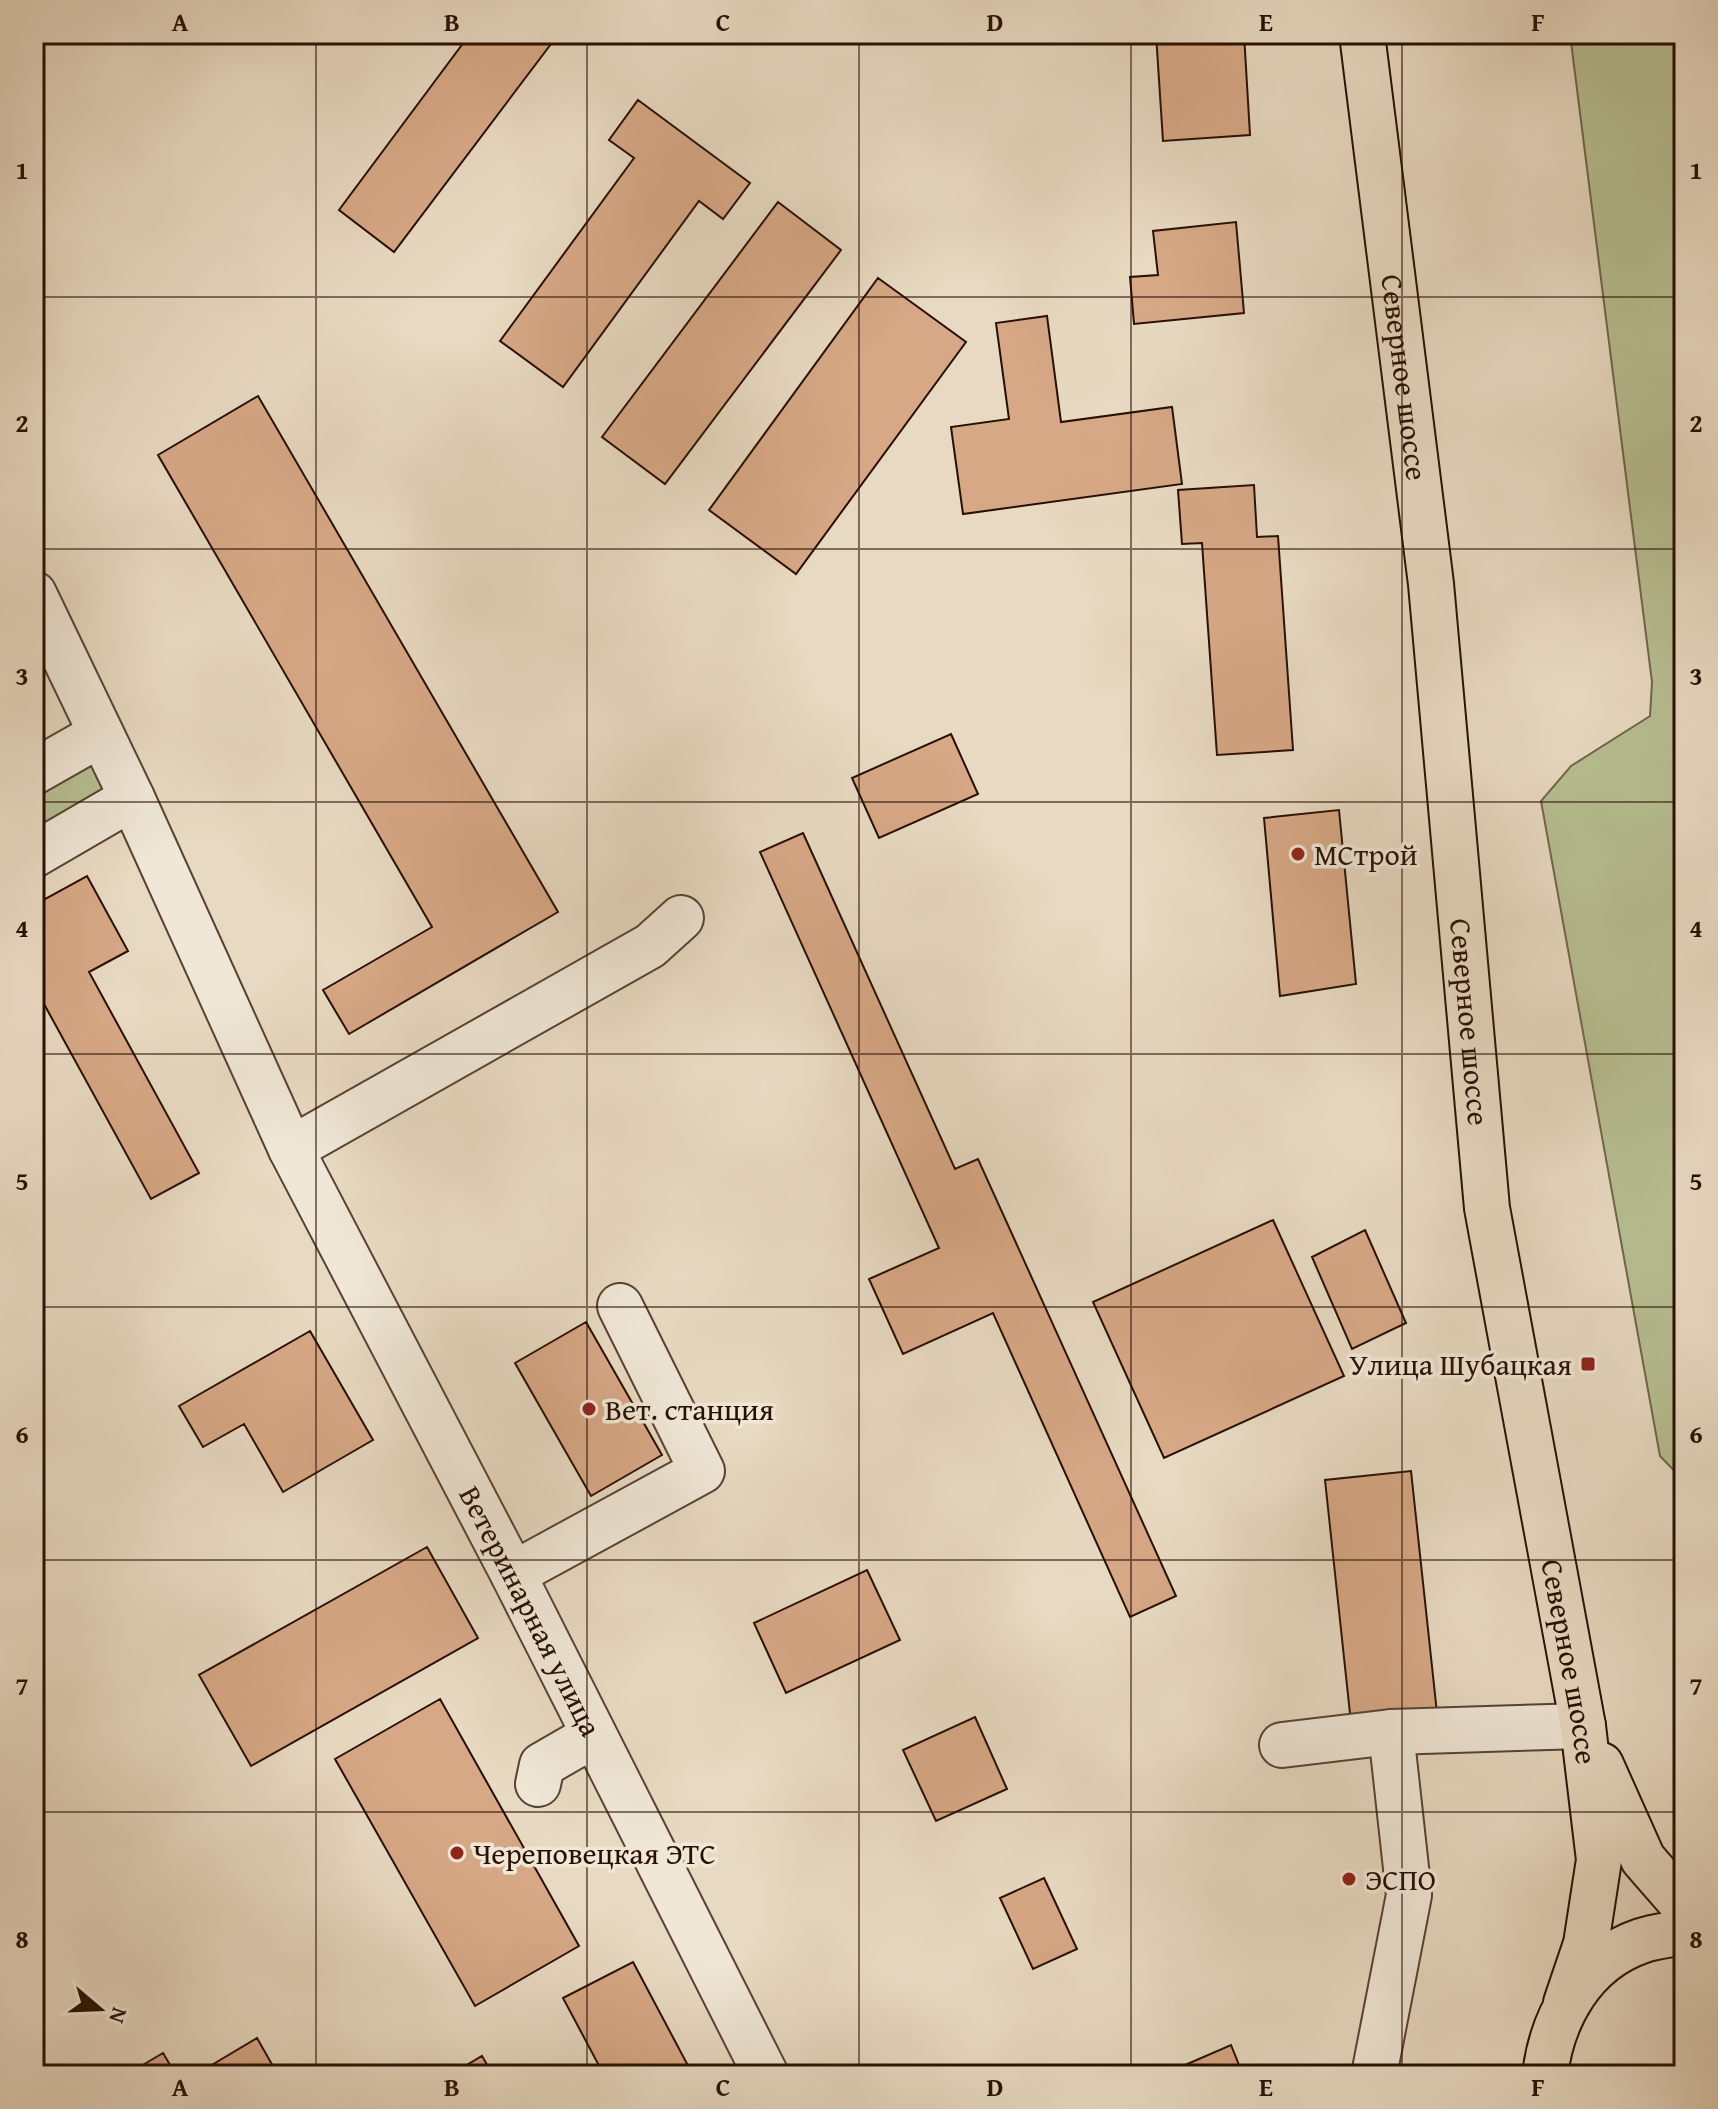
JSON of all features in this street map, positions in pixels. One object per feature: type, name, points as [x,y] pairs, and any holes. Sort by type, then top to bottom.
[{"type":"main road","name":"Северное шоссе","points":[[1362,34],[1431,584],[1487,1208],[1583,1726],[1599,1860],[1586,1944],[1566,2003]]},
{"type":"main road","points":[[1583,1726],[1643,1859],[1684,1906]]},
{"type":"main road","points":[[1543,2064],[1566,2003],[1598,1966],[1640,1941],[1684,1932]]},
{"type":"street","name":"Ветеринарная улица","points":[[34,594],[132,798],[291,1149],[513,1574],[766,2075]]},
{"type":"street","points":[[38,758],[101,734]]},
{"type":"street","points":[[34,855],[132,798]]},
{"type":"street","points":[[291,1149],[650,946],[681,918]]},
{"type":"street","points":[[513,1574],[702,1471],[620,1306]]},
{"type":"street","points":[[1282,1745],[1391,1732],[1583,1726]]},
{"type":"street","points":[[1374,2075],[1409,1895],[1391,1732]]},
{"type":"street","points":[[538,1784],[542,1765],[594,1735]]},
{"type":"green space","points":[[1570,34],[1684,34],[1684,1481],[1660,1456],[1541,801],[1571,766],[1650,716],[1652,682]]},
{"type":"green space","points":[[91,764],[107,792],[34,836],[34,797]]},
{"type":"building","points":[[470,34],[546,34],[554,40],[394,252],[339,210]]},
{"type":"building","points":[[1156,34],[1244,34],[1250,135],[1163,141]]},
{"type":"building","points":[[638,100],[750,183],[723,219],[699,201],[563,387],[500,341],[634,158],[609,140]]},
{"type":"building","points":[[778,202],[841,250],[665,484],[602,437]]},
{"type":"building","points":[[1236,222],[1244,313],[1134,324],[1130,277],[1158,275],[1153,231]]},
{"type":"building","points":[[878,278],[966,342],[796,574],[709,510]]},
{"type":"building","points":[[1047,316],[1061,422],[1172,407],[1182,484],[963,514],[951,427],[1009,419],[996,323]]},
{"type":"building","points":[[258,396],[558,912],[349,1034],[323,990],[432,927],[158,455]]},
{"type":"building","points":[[1254,485],[1257,537],[1278,536],[1293,750],[1217,755],[1202,543],[1182,544],[1178,490]]},
{"type":"building","points":[[951,734],[978,794],[879,838],[852,778]]},
{"type":"building","points":[[1339,810],[1356,984],[1280,996],[1264,818]]},
{"type":"building","points":[[803,833],[955,1169],[978,1159],[1176,1596],[1130,1617],[993,1313],[903,1354],[869,1279],[939,1248],[760,852]]},
{"type":"building","points":[[87,876],[128,951],[89,972],[199,1173],[151,1199],[44,1004],[34,1010],[34,905]]},
{"type":"building","points":[[1273,1220],[1344,1376],[1164,1458],[1093,1302]]},
{"type":"building","points":[[1365,1230],[1406,1323],[1352,1349],[1312,1257]]},
{"type":"building","name":"Вет. станция","points":[[586,1322],[662,1455],[591,1496],[515,1363]]},
{"type":"building","points":[[310,1331],[373,1440],[283,1492],[244,1424],[203,1447],[179,1406]]},
{"type":"building","points":[[1411,1471],[1437,1713],[1351,1723],[1325,1480]]},
{"type":"building","points":[[427,1547],[478,1638],[251,1766],[199,1675]]},
{"type":"building","points":[[867,1570],[900,1640],[786,1693],[754,1623]]},
{"type":"building","name":"Череповецкая ЭТС","points":[[440,1699],[579,1946],[475,2006],[335,1759]]},
{"type":"building","points":[[975,1717],[1007,1789],[936,1821],[903,1750]]},
{"type":"building","points":[[1044,1878],[1077,1949],[1033,1969],[1000,1898]]},
{"type":"building","points":[[633,1962],[693,2075],[604,2075],[563,1998]]},
{"type":"building","points":[[257,2038],[278,2075],[195,2075]]},
{"type":"building","points":[[1231,2045],[1243,2075],[1162,2075]]},
{"type":"building","points":[[163,2053],[176,2075],[126,2075]]},
{"type":"building","points":[[482,2056],[493,2075],[450,2075]]},
{"type":"place","name":"МСтрой","points":[[1298,854]]},
{"type":"place","name":"Улица Шубацкая","points":[[1588,1364]]},
{"type":"place","name":"Вет. станция","points":[[589,1409]]},
{"type":"place","name":"Череповецкая ЭТС","points":[[457,1853]]},
{"type":"place","name":"ЭСПО","points":[[1349,1879]]}]
